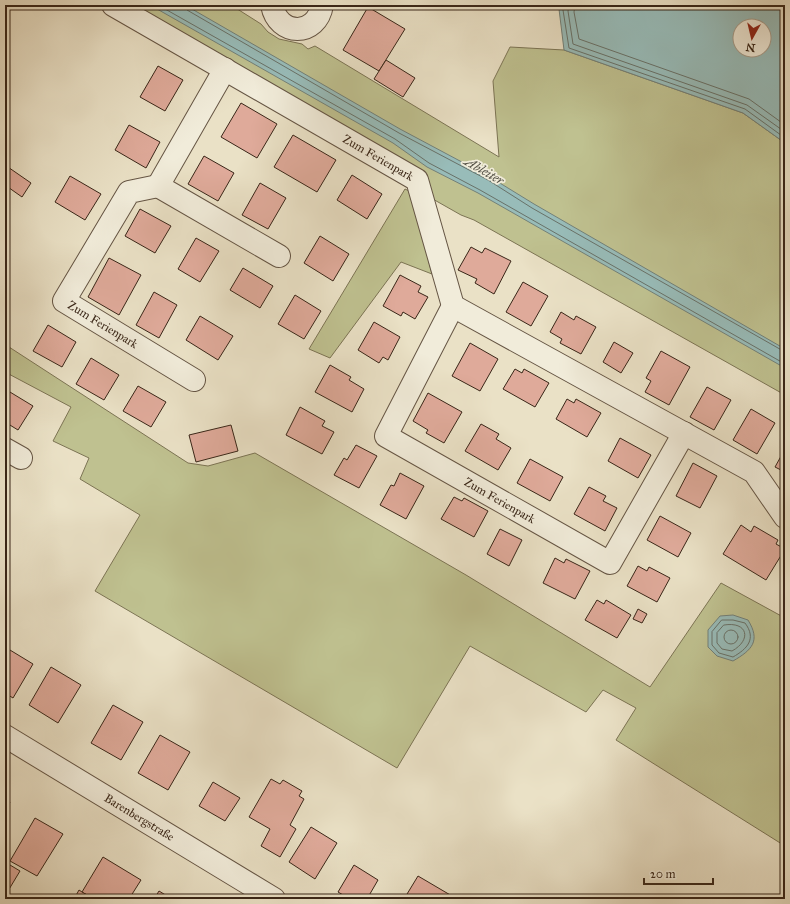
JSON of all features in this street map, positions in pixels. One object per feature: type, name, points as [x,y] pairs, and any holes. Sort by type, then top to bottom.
[{"type":"street","name":"Zum Ferienpark","points":[[113,5],[417,180],[453,306],[386,436],[610,563],[684,433]]},
{"type":"street","points":[[268,8],[285,26],[293,29],[301,29],[316,21],[320,14],[322,5]]},
{"type":"street","points":[[225,69],[158,186],[279,256]]},
{"type":"street","name":"Zum Ferienpark","points":[[158,186],[129,192],[64,300],[194,380]]},
{"type":"street","points":[[453,306],[754,472],[785,517]]},
{"type":"street","name":"Barenbergstraße","points":[[5,736],[274,899]]},
{"type":"green space","points":[[123,5],[231,5],[261,24],[268,32],[279,39],[302,44],[308,49],[315,46],[499,157],[493,81],[510,47],[564,50],[743,113],[785,143],[785,395],[474,220],[461,215],[431,198]]},
{"type":"green space","points":[[405,189],[411,192],[432,274],[401,262],[330,358],[309,349]]},
{"type":"green space","points":[[9,347],[188,463],[208,466],[255,453],[466,575],[650,687],[721,583],[785,618],[785,846],[616,740],[636,708],[603,690],[586,712],[470,646],[397,768],[95,591],[140,515],[80,479],[89,458],[53,441],[71,407],[5,372],[5,351]]},
{"type":"water","points":[[150,5],[185,5],[400,129],[490,177],[785,349],[785,368],[478,193],[427,167],[393,143]]},
{"type":"water","points":[[561,5],[785,5],[785,143],[743,113],[564,50],[559,9]]},
{"type":"water","points":[[733,615],[748,620],[752,627],[754,639],[750,649],[733,661],[717,656],[708,647],[708,630],[720,616]]},
{"type":"building","points":[[368,7],[405,29],[379,71],[343,50]]},
{"type":"building","points":[[386,60],[415,78],[403,97],[374,79]]},
{"type":"building","points":[[158,66],[183,80],[165,111],[140,97]]},
{"type":"building","points":[[241,103],[277,124],[257,158],[221,137]]},
{"type":"building","points":[[129,125],[160,142],[146,168],[115,150]]},
{"type":"building","points":[[293,135],[336,160],[317,192],[274,167]]},
{"type":"building","points":[[204,156],[234,173],[218,201],[188,184]]},
{"type":"building","points":[[5,165],[31,183],[22,197],[5,185]]},
{"type":"building","points":[[352,175],[382,194],[367,219],[337,200]]},
{"type":"building","points":[[70,176],[101,194],[85,220],[55,202]]},
{"type":"building","points":[[260,183],[286,198],[268,229],[242,215]]},
{"type":"building","points":[[140,209],[171,226],[155,253],[125,236]]},
{"type":"building","points":[[320,236],[349,254],[333,281],[304,263]]},
{"type":"building","points":[[196,238],[219,251],[200,282],[178,269]]},
{"type":"building","points":[[471,247],[482,253],[485,248],[511,261],[494,294],[475,283],[477,279],[458,270]]},
{"type":"building","points":[[109,258],[141,275],[119,315],[88,297]]},
{"type":"building","points":[[243,268],[273,286],[260,308],[230,290]]},
{"type":"building","points":[[400,275],[421,286],[418,292],[428,297],[415,319],[403,312],[401,316],[383,306]]},
{"type":"building","points":[[523,282],[548,296],[531,326],[506,312]]},
{"type":"building","points":[[154,292],[177,305],[159,338],[136,325]]},
{"type":"building","points":[[295,295],[321,311],[304,339],[278,324]]},
{"type":"building","points":[[561,312],[574,320],[576,316],[596,327],[581,354],[560,343],[562,339],[550,332]]},
{"type":"building","points":[[200,316],[233,336],[218,360],[186,340]]},
{"type":"building","points":[[374,322],[400,337],[388,360],[383,357],[379,363],[358,350]]},
{"type":"building","points":[[48,325],[76,342],[62,367],[33,351]]},
{"type":"building","points":[[614,342],[633,353],[621,373],[603,362]]},
{"type":"building","points":[[470,343],[498,359],[480,391],[452,376]]},
{"type":"building","points":[[661,351],[690,367],[669,405],[645,392],[651,381],[646,378]]},
{"type":"building","points":[[91,358],[119,375],[104,400],[76,384]]},
{"type":"building","points":[[330,365],[351,377],[349,380],[364,389],[352,412],[315,392]]},
{"type":"building","points":[[515,369],[522,373],[524,369],[549,383],[535,407],[503,389]]},
{"type":"building","points":[[138,386],[166,402],[151,427],[123,411]]},
{"type":"building","points":[[707,387],[731,400],[714,430],[690,417]]},
{"type":"building","points":[[5,389],[33,406],[18,430],[5,422]]},
{"type":"building","points":[[428,393],[462,412],[444,443],[426,433],[428,430],[413,421]]},
{"type":"building","points":[[567,399],[574,403],[576,399],[601,413],[587,437],[556,419]]},
{"type":"building","points":[[300,407],[325,421],[322,426],[334,432],[322,454],[286,435]]},
{"type":"building","points":[[751,409],[775,423],[757,454],[733,440]]},
{"type":"building","points":[[481,424],[499,434],[496,439],[511,448],[498,470],[465,451]]},
{"type":"building","points":[[231,425],[238,451],[196,462],[189,435]]},
{"type":"building","points":[[620,438],[651,455],[638,478],[608,461]]},
{"type":"building","points":[[356,445],[377,456],[359,488],[334,475],[344,458],[347,460]]},
{"type":"building","points":[[785,449],[785,472],[775,467]]},
{"type":"building","points":[[530,459],[563,477],[550,501],[517,483]]},
{"type":"building","points":[[693,463],[717,476],[700,508],[676,496]]},
{"type":"building","points":[[400,473],[424,486],[406,519],[380,505],[391,485],[394,486]]},
{"type":"building","points":[[589,487],[606,496],[603,501],[617,508],[605,531],[574,514]]},
{"type":"building","points":[[454,497],[462,501],[464,498],[488,511],[474,537],[441,519]]},
{"type":"building","points":[[660,516],[691,533],[678,557],[647,540]]},
{"type":"building","points":[[741,525],[751,532],[754,526],[778,540],[776,544],[785,549],[766,580],[723,554]]},
{"type":"building","points":[[500,529],[522,540],[509,566],[487,554]]},
{"type":"building","points":[[555,558],[564,563],[566,559],[590,571],[575,599],[543,583]]},
{"type":"building","points":[[638,566],[647,571],[649,567],[670,578],[657,602],[627,586]]},
{"type":"building","points":[[597,600],[604,604],[606,600],[631,615],[617,638],[585,620]]},
{"type":"building","points":[[638,609],[647,614],[642,623],[633,619]]},
{"type":"building","points":[[5,647],[33,664],[13,698],[5,693]]},
{"type":"building","points":[[51,667],[81,685],[58,723],[29,705]]},
{"type":"building","points":[[113,705],[143,722],[121,760],[91,743]]},
{"type":"building","points":[[160,735],[190,752],[168,790],[138,773]]},
{"type":"building","points":[[271,779],[280,784],[283,780],[302,791],[299,796],[304,799],[290,825],[296,829],[280,857],[261,846],[270,829],[249,817]]},
{"type":"building","points":[[213,782],[240,798],[225,821],[199,806]]},
{"type":"building","points":[[5,799],[10,802],[5,811]]},
{"type":"building","points":[[35,818],[63,834],[37,876],[10,861]]},
{"type":"building","points":[[311,827],[337,843],[315,879],[289,862]]},
{"type":"building","points":[[103,857],[141,880],[129,899],[94,899],[82,892]]},
{"type":"building","points":[[5,862],[20,871],[5,896]]},
{"type":"building","points":[[354,865],[378,880],[367,899],[350,899],[338,892]]},
{"type":"building","points":[[418,876],[452,896],[450,899],[404,899]]},
{"type":"building","points":[[79,890],[82,892],[94,899],[74,899]]},
{"type":"building","points":[[159,891],[172,899],[154,899]]},
{"type":"water label","name":"Ableiter","points":[[484,171]]}]
